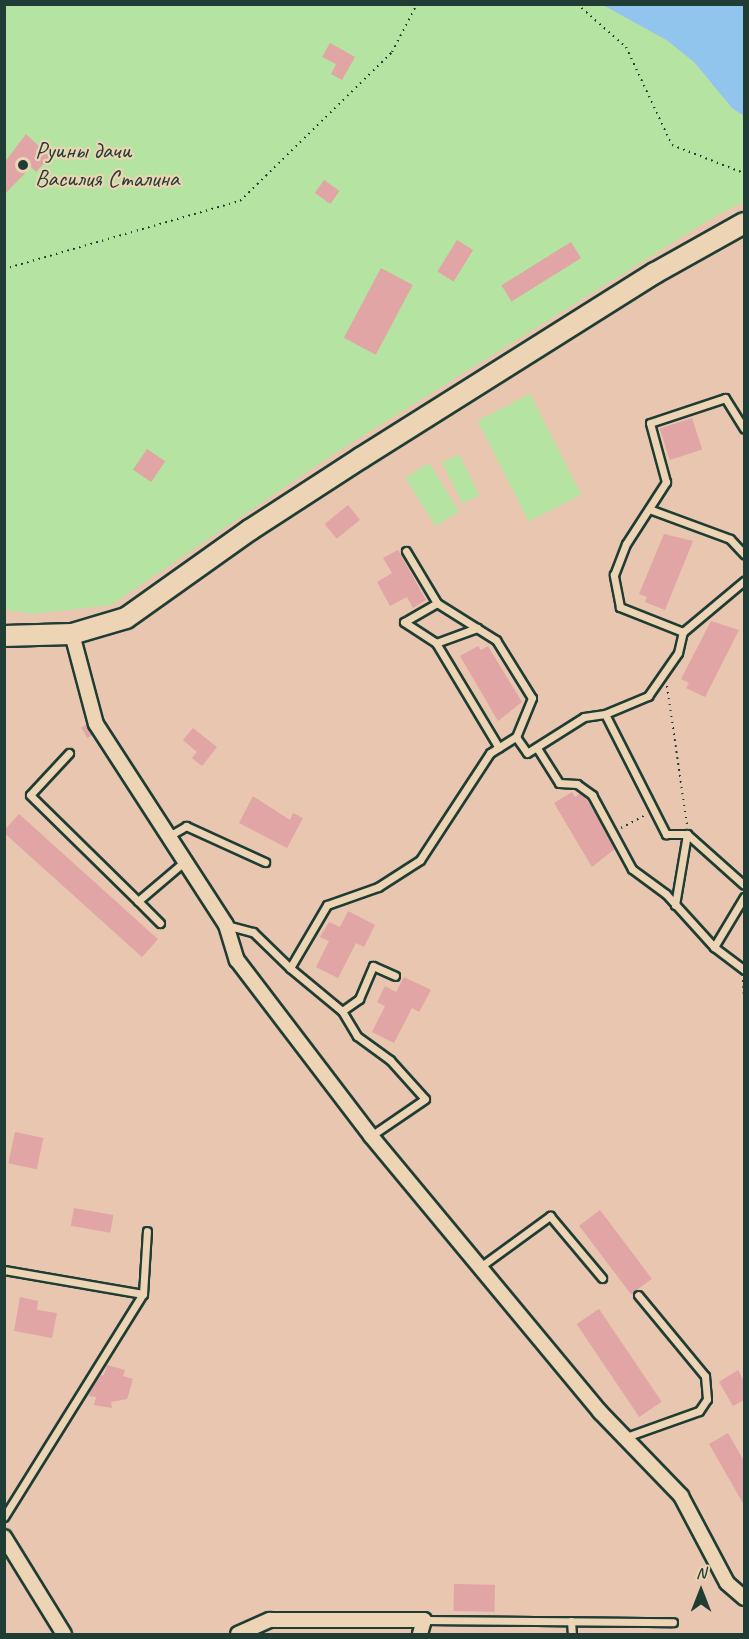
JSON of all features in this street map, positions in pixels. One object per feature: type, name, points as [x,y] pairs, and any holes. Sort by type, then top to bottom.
[{"type":"main road","points":[[4,636],[72,634],[126,618],[250,530],[362,458],[655,273],[744,223]]},
{"type":"street","points":[[72,634],[96,724],[226,925],[237,960],[372,1136],[480,1267],[626,1437],[681,1496],[727,1583],[744,1598]]},
{"type":"street","points":[[4,1537],[63,1635]]},
{"type":"street","points":[[238,1635],[270,1620],[423,1620],[420,1635]]},
{"type":"lane","points":[[683,632],[620,607],[614,575],[626,544],[666,482],[650,423],[725,398],[744,429]]},
{"type":"lane","points":[[649,509],[730,539],[744,554]]},
{"type":"lane","points":[[290,968],[327,905],[378,887],[420,860],[467,784],[490,753],[516,737],[532,698],[496,640],[437,603],[406,551]]},
{"type":"lane","points":[[516,737],[527,753],[584,717],[605,714],[648,696],[678,652],[683,632],[744,581]]},
{"type":"lane","points":[[437,603],[404,622],[436,643],[499,748]]},
{"type":"lane","points":[[436,643],[477,628]]},
{"type":"lane","points":[[605,714],[666,834],[687,834],[744,885]]},
{"type":"lane","points":[[537,748],[559,783],[577,784],[592,795],[632,869],[675,905],[714,947],[743,969]]},
{"type":"lane","points":[[69,753],[30,795],[160,923]]},
{"type":"lane","points":[[169,836],[186,826],[265,862]]},
{"type":"lane","points":[[675,905],[687,834]]},
{"type":"lane","points":[[138,901],[185,861]]},
{"type":"lane","points":[[714,947],[742,909],[744,897]]},
{"type":"lane","points":[[226,925],[253,932],[290,968],[342,1011],[357,1036],[390,1060],[425,1099],[372,1136]]},
{"type":"lane","points":[[342,1011],[359,999],[373,966],[395,976]]},
{"type":"lane","points":[[480,1267],[550,1216],[603,1278]]},
{"type":"lane","points":[[4,1517],[143,1294],[147,1231]]},
{"type":"lane","points":[[4,1270],[143,1294]]},
{"type":"lane","points":[[626,1437],[699,1411],[707,1399],[705,1376],[638,1295]]},
{"type":"lane","points":[[423,1620],[673,1622]]},
{"type":"lane","points":[[571,1621],[572,1635]]},
{"type":"path","points":[[4,268],[240,201],[393,52],[417,4]]},
{"type":"path","points":[[576,4],[626,46],[672,145],[744,173]]},
{"type":"path","points":[[663,674],[673,712],[687,834]]},
{"type":"path","points":[[613,832],[654,811]]},
{"type":"path","points":[[743,969],[744,1001]]},
{"type":"green space","points":[[5,5],[603,5],[668,41],[695,63],[732,108],[744,116],[744,202],[717,215],[329,457],[111,605],[33,614],[5,610]]},
{"type":"green space","points":[[530,394],[581,495],[529,521],[477,421]]},
{"type":"green space","points":[[459,454],[479,495],[462,504],[442,462]]},
{"type":"green space","points":[[429,463],[459,511],[435,526],[405,478]]},
{"type":"water","points":[[603,5],[744,5],[744,116],[732,108],[695,63],[668,41]]},
{"type":"building","points":[[330,43],[355,57],[342,80],[331,74],[336,64],[322,57]]},
{"type":"building","name":"Руины дачи Василия Сталина","points":[[26,134],[50,157],[36,172],[31,167],[4,195],[4,163]]},
{"type":"building","points":[[324,180],[340,191],[330,204],[315,193]]},
{"type":"building","points":[[457,240],[473,250],[454,281],[437,271]]},
{"type":"building","points":[[571,242],[581,258],[512,302],[501,285]]},
{"type":"building","points":[[381,268],[413,285],[376,355],[344,338]]},
{"type":"building","points":[[692,418],[702,449],[670,460],[660,429]]},
{"type":"building","points":[[147,449],[165,461],[151,482],[133,470]]},
{"type":"building","points":[[348,505],[360,520],[337,539],[325,524]]},
{"type":"building","points":[[664,534],[693,541],[665,610],[645,602],[647,597],[639,594]]},
{"type":"building","points":[[398,550],[426,600],[413,608],[407,597],[390,606],[377,582],[392,573],[383,558]]},
{"type":"building","points":[[711,621],[739,630],[705,697],[686,688],[689,683],[681,679]]},
{"type":"building","points":[[478,646],[481,650],[488,646],[522,702],[498,721],[460,656]]},
{"type":"building","points":[[89,723],[95,733],[87,738],[81,728]]},
{"type":"building","points":[[193,728],[217,747],[202,766],[192,758],[197,752],[183,740]]},
{"type":"building","points":[[572,792],[575,797],[582,792],[616,848],[592,867],[554,803]]},
{"type":"building","points":[[253,796],[290,820],[293,813],[303,818],[287,848],[239,823]]},
{"type":"building","points":[[19,814],[158,939],[142,957],[4,833]]},
{"type":"building","points":[[348,911],[375,925],[364,947],[356,943],[338,978],[316,967],[329,941],[320,937],[329,922],[340,927]]},
{"type":"building","points":[[404,977],[431,990],[419,1012],[412,1008],[394,1043],[372,1032],[385,1006],[377,1002],[385,986],[396,992]]},
{"type":"building","points":[[15,1132],[43,1138],[37,1169],[8,1163]]},
{"type":"building","points":[[74,1208],[113,1215],[110,1233],[71,1226]]},
{"type":"building","points":[[600,1210],[652,1279],[631,1294],[579,1226]]},
{"type":"building","points":[[20,1297],[38,1301],[37,1310],[57,1313],[52,1338],[14,1331]]},
{"type":"building","points":[[599,1309],[662,1402],[639,1417],[577,1324]]},
{"type":"building","points":[[107,1365],[125,1370],[123,1376],[133,1379],[127,1399],[111,1402],[112,1408],[94,1405],[96,1397],[89,1396],[93,1377],[104,1375]]},
{"type":"building","points":[[738,1370],[744,1381],[744,1400],[733,1406],[719,1382]]},
{"type":"building","points":[[728,1433],[744,1461],[744,1505],[709,1444]]},
{"type":"building","points":[[454,1584],[495,1585],[495,1612],[454,1611]]},
{"type":"place","name":"Руины дачи Василия Сталина","points":[[23,165]]}]
